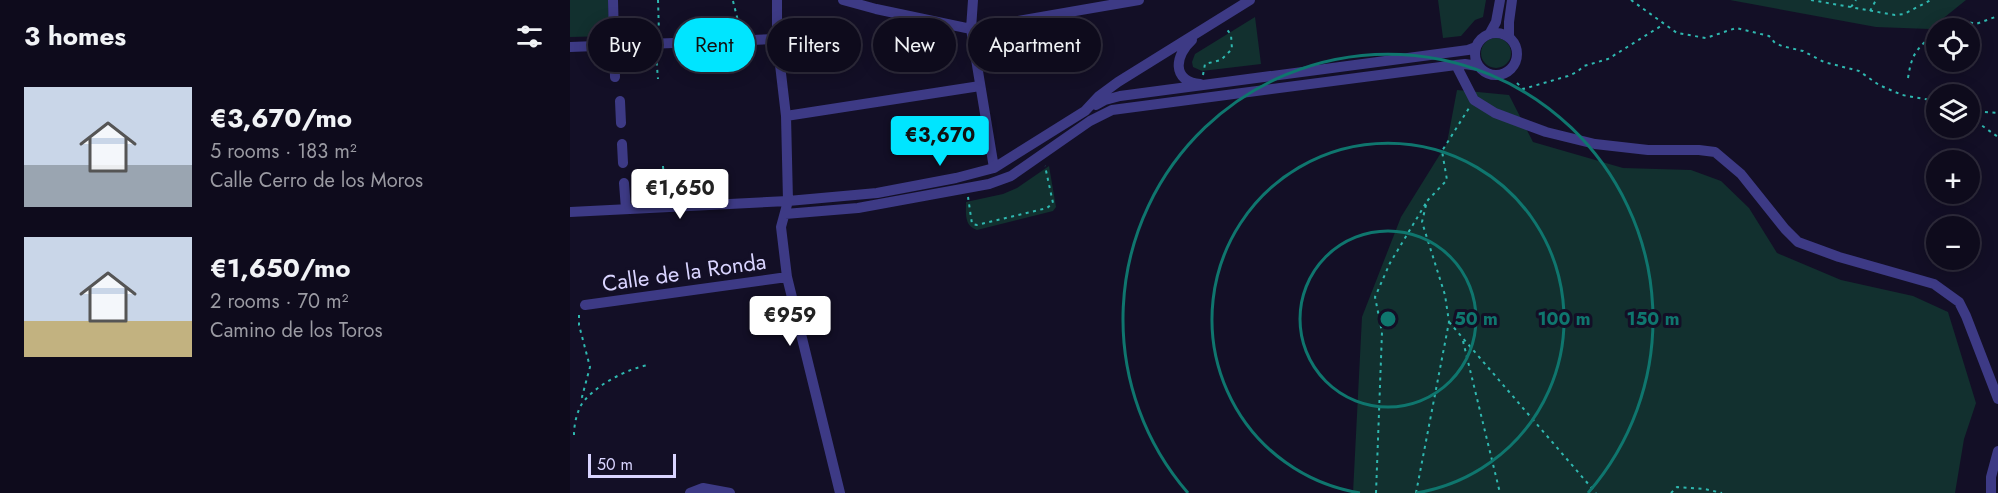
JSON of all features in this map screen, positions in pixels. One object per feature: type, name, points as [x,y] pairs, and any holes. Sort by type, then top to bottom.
[{"type":"street","points":[[613,0],[613,18]]},
{"type":"street","points":[[777,0],[777,18]]},
{"type":"street","points":[[843,0],[968,28]]},
{"type":"street","points":[[972,18],[973,0]]},
{"type":"street","points":[[1035,18],[1139,0]]},
{"type":"street","points":[[1085,111],[1118,82],[1250,0]]},
{"type":"street","points":[[1500,0],[1496,22],[1490,33],[1476,46],[1475,60],[1478,66],[1490,75],[1497,76],[1511,70],[1517,57],[1517,50],[1509,37],[1512,0]]},
{"type":"street","points":[[1206,27],[1185,47],[1179,58],[1181,74],[1186,79],[1192,83],[1207,85]]},
{"type":"street","points":[[1490,33],[1509,37]]},
{"type":"street","points":[[570,199],[570,212],[788,201],[877,193],[956,178],[994,168],[1085,111],[1105,100],[1120,96],[1461,51],[1476,46]]},
{"type":"street","points":[[570,47],[588,47]]},
{"type":"street","points":[[785,214],[858,208],[989,184],[1011,176],[1090,121],[1112,110],[1456,65],[1478,66]]},
{"type":"street","points":[[1456,65],[1474,100],[1494,113],[1546,132],[1594,144],[1648,150],[1715,152],[1741,174],[1798,242],[1839,258],[1934,284],[1959,302],[1998,399]]},
{"type":"street","points":[[615,72],[615,77]]},
{"type":"street","points":[[781,72],[786,116],[788,201],[781,227],[787,277],[840,493]]},
{"type":"street","points":[[978,72],[994,168]]},
{"type":"street","points":[[786,116],[980,86]]},
{"type":"street","points":[[620,101],[621,123]]},
{"type":"street","points":[[622,144],[623,163]]},
{"type":"street","points":[[624,183],[626,209]]},
{"type":"street","name":"Calle de la Ronda","points":[[582,309],[787,277]]},
{"type":"street","points":[[1991,493],[1990,477],[1998,451]]},
{"type":"street","points":[[690,493],[704,488],[730,493]]},
{"type":"path","points":[[658,0],[658,18]]},
{"type":"path","points":[[1631,0],[1677,33],[1706,38],[1736,28],[1769,36],[1782,46],[1803,51],[1824,62],[1859,71],[1902,95],[1926,99]]},
{"type":"path","points":[[1811,0],[1895,15],[1904,14],[1931,0]]},
{"type":"path","points":[[1851,7],[1856,0]]},
{"type":"path","points":[[1870,11],[1876,0]]},
{"type":"path","points":[[733,1],[737,18]]},
{"type":"path","points":[[1980,23],[1998,16]]},
{"type":"path","points":[[1207,85],[1203,70],[1205,64],[1221,60],[1232,49],[1231,36],[1218,19]]},
{"type":"path","points":[[1517,83],[1523,89],[1568,76],[1584,66],[1608,59],[1661,26]]},
{"type":"path","points":[[1908,78],[1910,62],[1915,51],[1926,41]]},
{"type":"path","points":[[658,72],[658,79]]},
{"type":"path","points":[[1376,493],[1382,332],[1375,297],[1390,263],[1427,201],[1447,180],[1442,151],[1474,100]]},
{"type":"path","points":[[1980,112],[1998,113]]},
{"type":"path","points":[[1980,124],[1998,137]]},
{"type":"path","points":[[967,189],[972,224],[977,225],[1047,208],[1053,203],[1046,168],[1040,156]]},
{"type":"path","points":[[663,166],[665,206]]},
{"type":"path","points":[[1416,493],[1449,322],[1445,295],[1422,222],[1427,201]]},
{"type":"path","points":[[582,309],[579,325],[590,367],[582,397],[584,402]]},
{"type":"path","points":[[1449,322],[1596,493]]},
{"type":"path","points":[[1462,338],[1500,493]]},
{"type":"path","points":[[574,435],[574,424],[584,402],[606,382],[633,368],[649,365]]},
{"type":"path","points":[[1671,493],[1677,488],[1705,489],[1722,493]]},
{"type":"green space","points":[[570,0],[608,0],[609,18],[588,18],[588,37],[570,37]]},
{"type":"green space","points":[[1438,0],[1486,0],[1483,17],[1475,20],[1461,36],[1443,38]]},
{"type":"green space","points":[[1730,0],[1966,0],[1944,18],[1926,18],[1926,29],[1876,27]]},
{"type":"green space","points":[[1255,17],[1261,64],[1202,71],[1193,67],[1195,54]]},
{"type":"green space","points":[[1496,38],[1507,42],[1511,53],[1507,64],[1496,68],[1485,64],[1481,53],[1485,42]]},
{"type":"green space","points":[[1457,90],[1509,95],[1533,142],[1623,168],[1691,170],[1721,181],[1749,208],[1777,253],[1841,280],[1913,296],[1948,312],[1976,403],[1964,439],[1955,493],[1353,493],[1362,317],[1401,217],[1447,143]]},
{"type":"green space","points":[[1049,166],[1056,207],[1053,211],[977,230],[970,226],[967,219],[966,202],[1003,194],[1017,188]]}]
